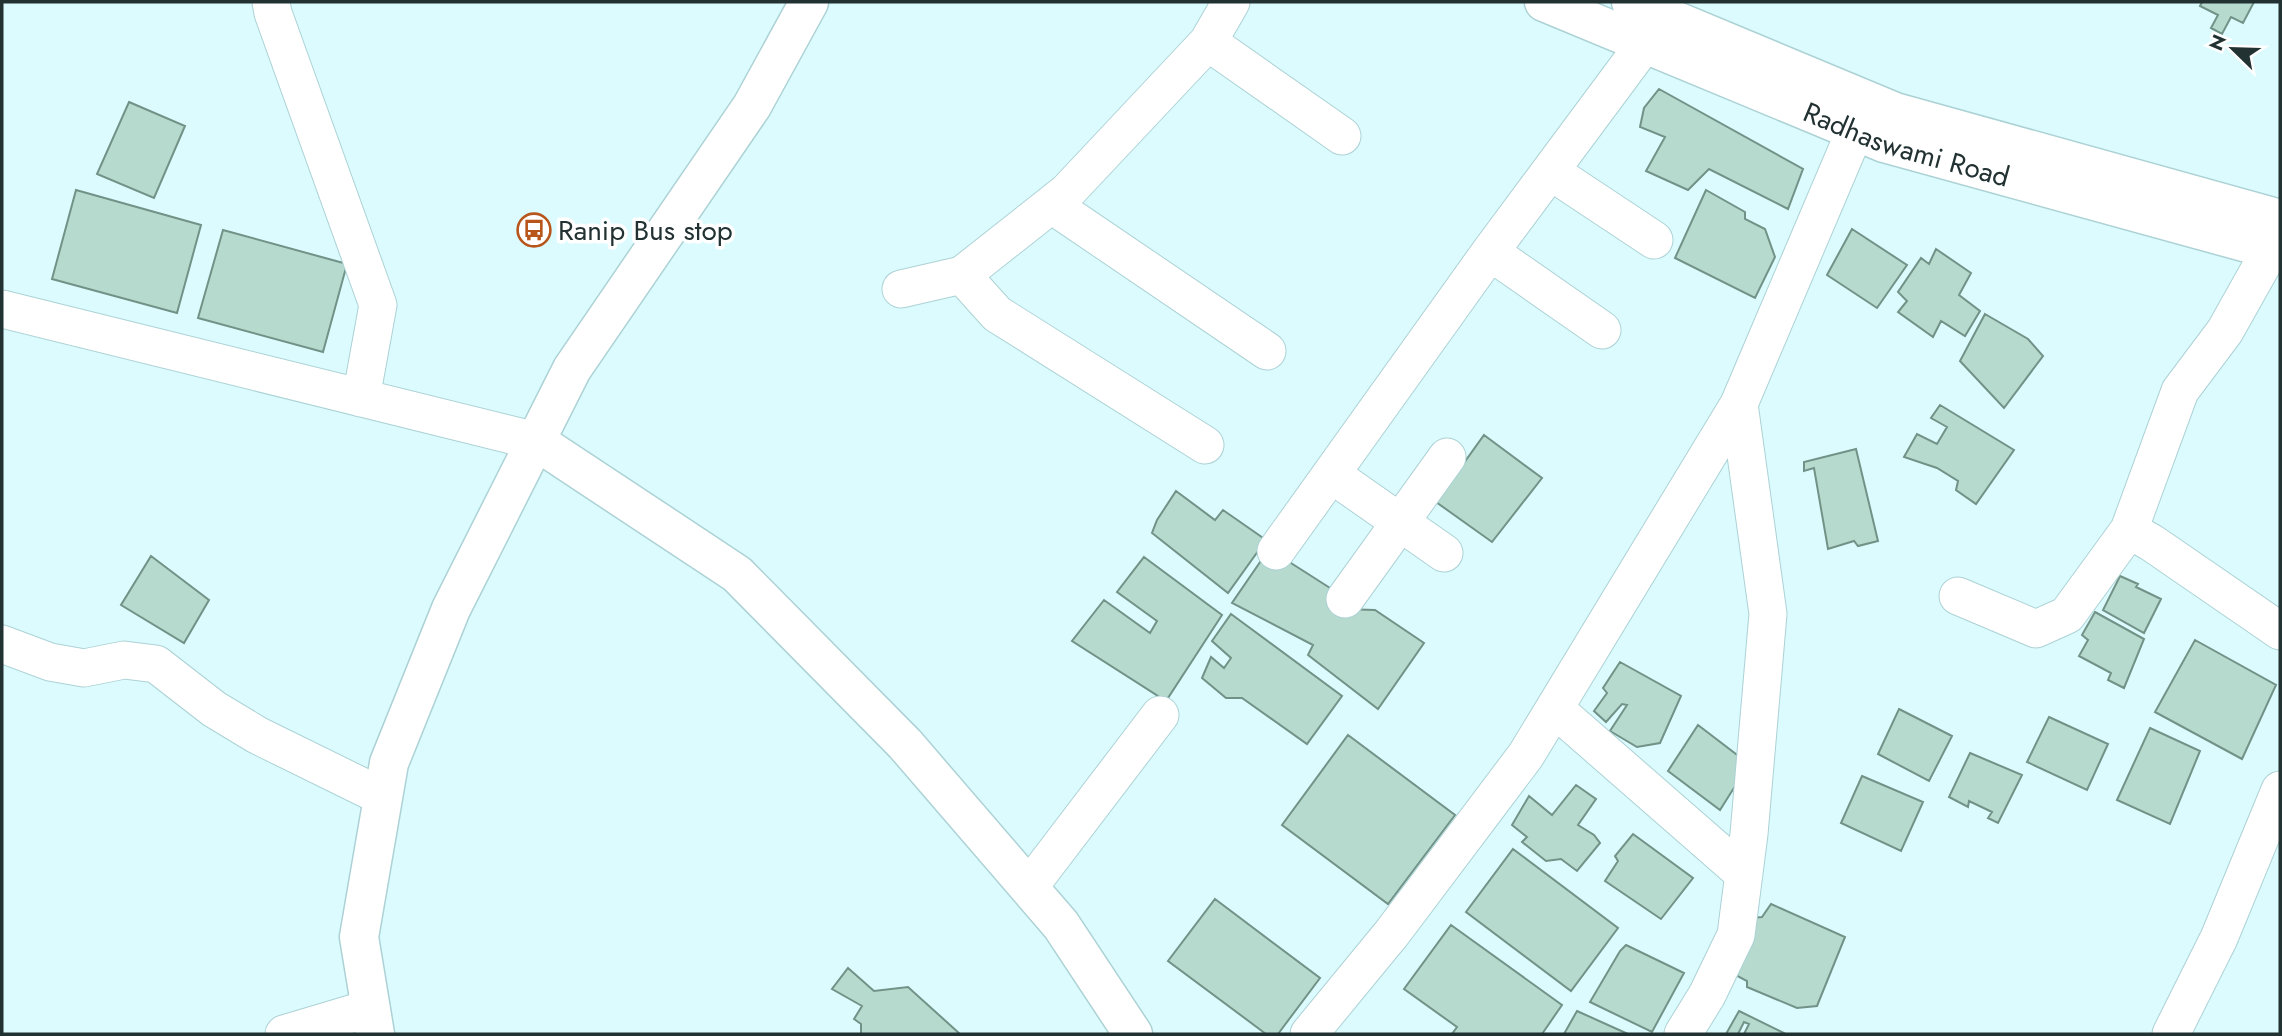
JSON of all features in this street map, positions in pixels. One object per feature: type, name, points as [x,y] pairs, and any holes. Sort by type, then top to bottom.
[{"type":"street","points":[[284,1034],[373,1021],[359,937],[389,763],[451,609],[572,369],[752,106],[809,2]]},
{"type":"street","points":[[901,289],[962,275],[1067,192],[1208,42],[1231,2]]},
{"type":"street","name":"Radhaswami Road","points":[[1544,2],[1646,42],[1884,143],[2277,240]]},
{"type":"street","name":"Radhaswami Road","points":[[1631,2],[1895,113],[2277,240]]},
{"type":"street","points":[[267,5],[378,305],[361,398]]},
{"type":"street","points":[[1208,42],[1342,136]]},
{"type":"street","points":[[1276,551],[1490,253],[1646,42]]},
{"type":"street","points":[[1309,1034],[1392,933],[1518,766],[1555,709],[1739,404],[1855,131]]},
{"type":"street","points":[[1550,171],[1654,240]]},
{"type":"street","points":[[1052,205],[1267,351]]},
{"type":"street","points":[[1958,596],[2036,629],[2067,615],[2129,530],[2180,391],[2225,331],[2277,240]]},
{"type":"street","points":[[1490,253],[1602,330]]},
{"type":"street","points":[[962,275],[997,314],[1205,445]]},
{"type":"street","points":[[2,309],[537,441],[737,575],[905,744],[1029,887],[1061,925],[1133,1034]]},
{"type":"street","points":[[1683,1034],[1707,995],[1736,935],[1749,835],[1768,614],[1739,404]]},
{"type":"street","points":[[1345,599],[1447,457]]},
{"type":"street","points":[[1331,474],[1444,553]]},
{"type":"street","points":[[2129,530],[2280,631]]},
{"type":"street","points":[[2,644],[50,662],[84,668],[124,660],[156,664],[214,709],[257,734],[383,797]]},
{"type":"street","points":[[1555,709],[1744,874]]},
{"type":"street","points":[[1029,887],[1160,715]]},
{"type":"street","points":[[2171,1034],[2219,939],[2280,790]]},
{"type":"building","points":[[2202,2],[2254,2],[2243,23],[2231,17],[2222,34],[2211,28],[2218,15],[2200,6]]},
{"type":"building","points":[[1659,89],[1803,169],[1788,209],[1709,169],[1688,190],[1646,171],[1665,137],[1640,127],[1644,108]]},
{"type":"building","points":[[129,102],[185,126],[154,198],[97,174]]},
{"type":"building","points":[[76,190],[201,225],[177,313],[52,279]]},
{"type":"building","points":[[1706,190],[1745,212],[1745,219],[1765,229],[1775,257],[1755,298],[1675,258]]},
{"type":"building","points":[[1852,229],[1907,265],[1877,308],[1827,275]]},
{"type":"building","points":[[223,230],[347,264],[323,352],[198,318]]},
{"type":"building","points":[[1936,249],[1971,273],[1959,295],[1980,311],[1965,336],[1941,321],[1933,337],[1898,312],[1907,301],[1898,292],[1921,258],[1929,264]]},
{"type":"building","points":[[1985,314],[2028,339],[2043,356],[2004,408],[1960,361]]},
{"type":"building","points":[[1940,405],[2014,450],[1976,504],[1956,490],[1958,481],[1937,468],[1904,457],[1917,434],[1937,444],[1947,427],[1931,418]]},
{"type":"building","points":[[1484,435],[1542,478],[1492,542],[1436,502]]},
{"type":"building","points":[[1856,449],[1878,541],[1858,546],[1854,541],[1828,549],[1814,468],[1804,471],[1804,462]]},
{"type":"building","points":[[1176,491],[1215,520],[1223,510],[1266,540],[1228,593],[1152,533],[1157,520]]},
{"type":"building","points":[[1269,549],[1341,595],[1342,609],[1375,610],[1424,643],[1378,709],[1308,655],[1313,645],[1232,603]]},
{"type":"building","points":[[151,556],[209,600],[184,643],[121,605]]},
{"type":"building","points":[[1144,557],[1222,615],[1166,701],[1072,641],[1104,600],[1150,633],[1157,621],[1117,592]]},
{"type":"building","points":[[2120,576],[2161,599],[2144,633],[2103,610]]},
{"type":"building","points":[[2095,612],[2144,639],[2124,688],[2108,680],[2111,673],[2079,656],[2088,640],[2082,635]]},
{"type":"building","points":[[1231,614],[1342,696],[1307,744],[1242,698],[1226,698],[1202,678],[1211,657],[1224,668],[1231,658],[1212,641]]},
{"type":"building","points":[[2195,640],[2276,685],[2242,759],[2155,712]]},
{"type":"building","points":[[1620,662],[1681,696],[1660,743],[1637,747],[1610,731],[1627,705],[1622,704],[1606,722],[1594,711],[1607,693],[1603,688]]},
{"type":"building","points":[[1899,709],[1952,736],[1929,781],[1878,754]]},
{"type":"building","points":[[2049,717],[2108,744],[2087,790],[2027,762]]},
{"type":"building","points":[[1698,725],[1749,764],[1720,810],[1668,771]]},
{"type":"building","points":[[2150,728],[2200,751],[2170,824],[2117,800]]},
{"type":"building","points":[[1348,735],[1455,815],[1388,904],[1282,825]]},
{"type":"building","points":[[1970,753],[2022,775],[1998,823],[1988,818],[1992,812],[1969,801],[1968,807],[1949,797]]},
{"type":"building","points":[[1862,776],[1923,802],[1901,851],[1841,823]]},
{"type":"building","points":[[1576,785],[1596,799],[1578,825],[1594,835],[1600,843],[1577,871],[1561,859],[1546,861],[1522,842],[1527,837],[1512,825],[1529,796],[1552,815]]},
{"type":"building","points":[[1633,834],[1693,878],[1661,919],[1605,881],[1618,861],[1615,856]]},
{"type":"building","points":[[1513,849],[1618,928],[1571,991],[1466,912]]},
{"type":"building","points":[[1215,899],[1320,978],[1278,1034],[1266,1034],[1168,961]]},
{"type":"building","points":[[1771,904],[1845,937],[1817,1006],[1797,1008],[1747,987],[1747,981],[1730,972],[1752,918],[1762,917]]},
{"type":"building","points":[[1451,925],[1562,1005],[1542,1034],[1452,1034],[1457,1027],[1404,989]]},
{"type":"building","points":[[1626,945],[1684,973],[1652,1032],[1590,1002]]},
{"type":"building","points":[[848,968],[874,991],[908,987],[960,1034],[861,1034],[861,1024],[854,1019],[862,1006],[832,989]]},
{"type":"building","points":[[1577,1011],[1628,1034],[1564,1034]]},
{"type":"building","points":[[1739,1011],[1784,1033],[1744,1034],[1749,1024],[1744,1022],[1738,1034],[1726,1034]]},
{"type":"place","name":"Ranip Bus stop","points":[[534,230]]}]
